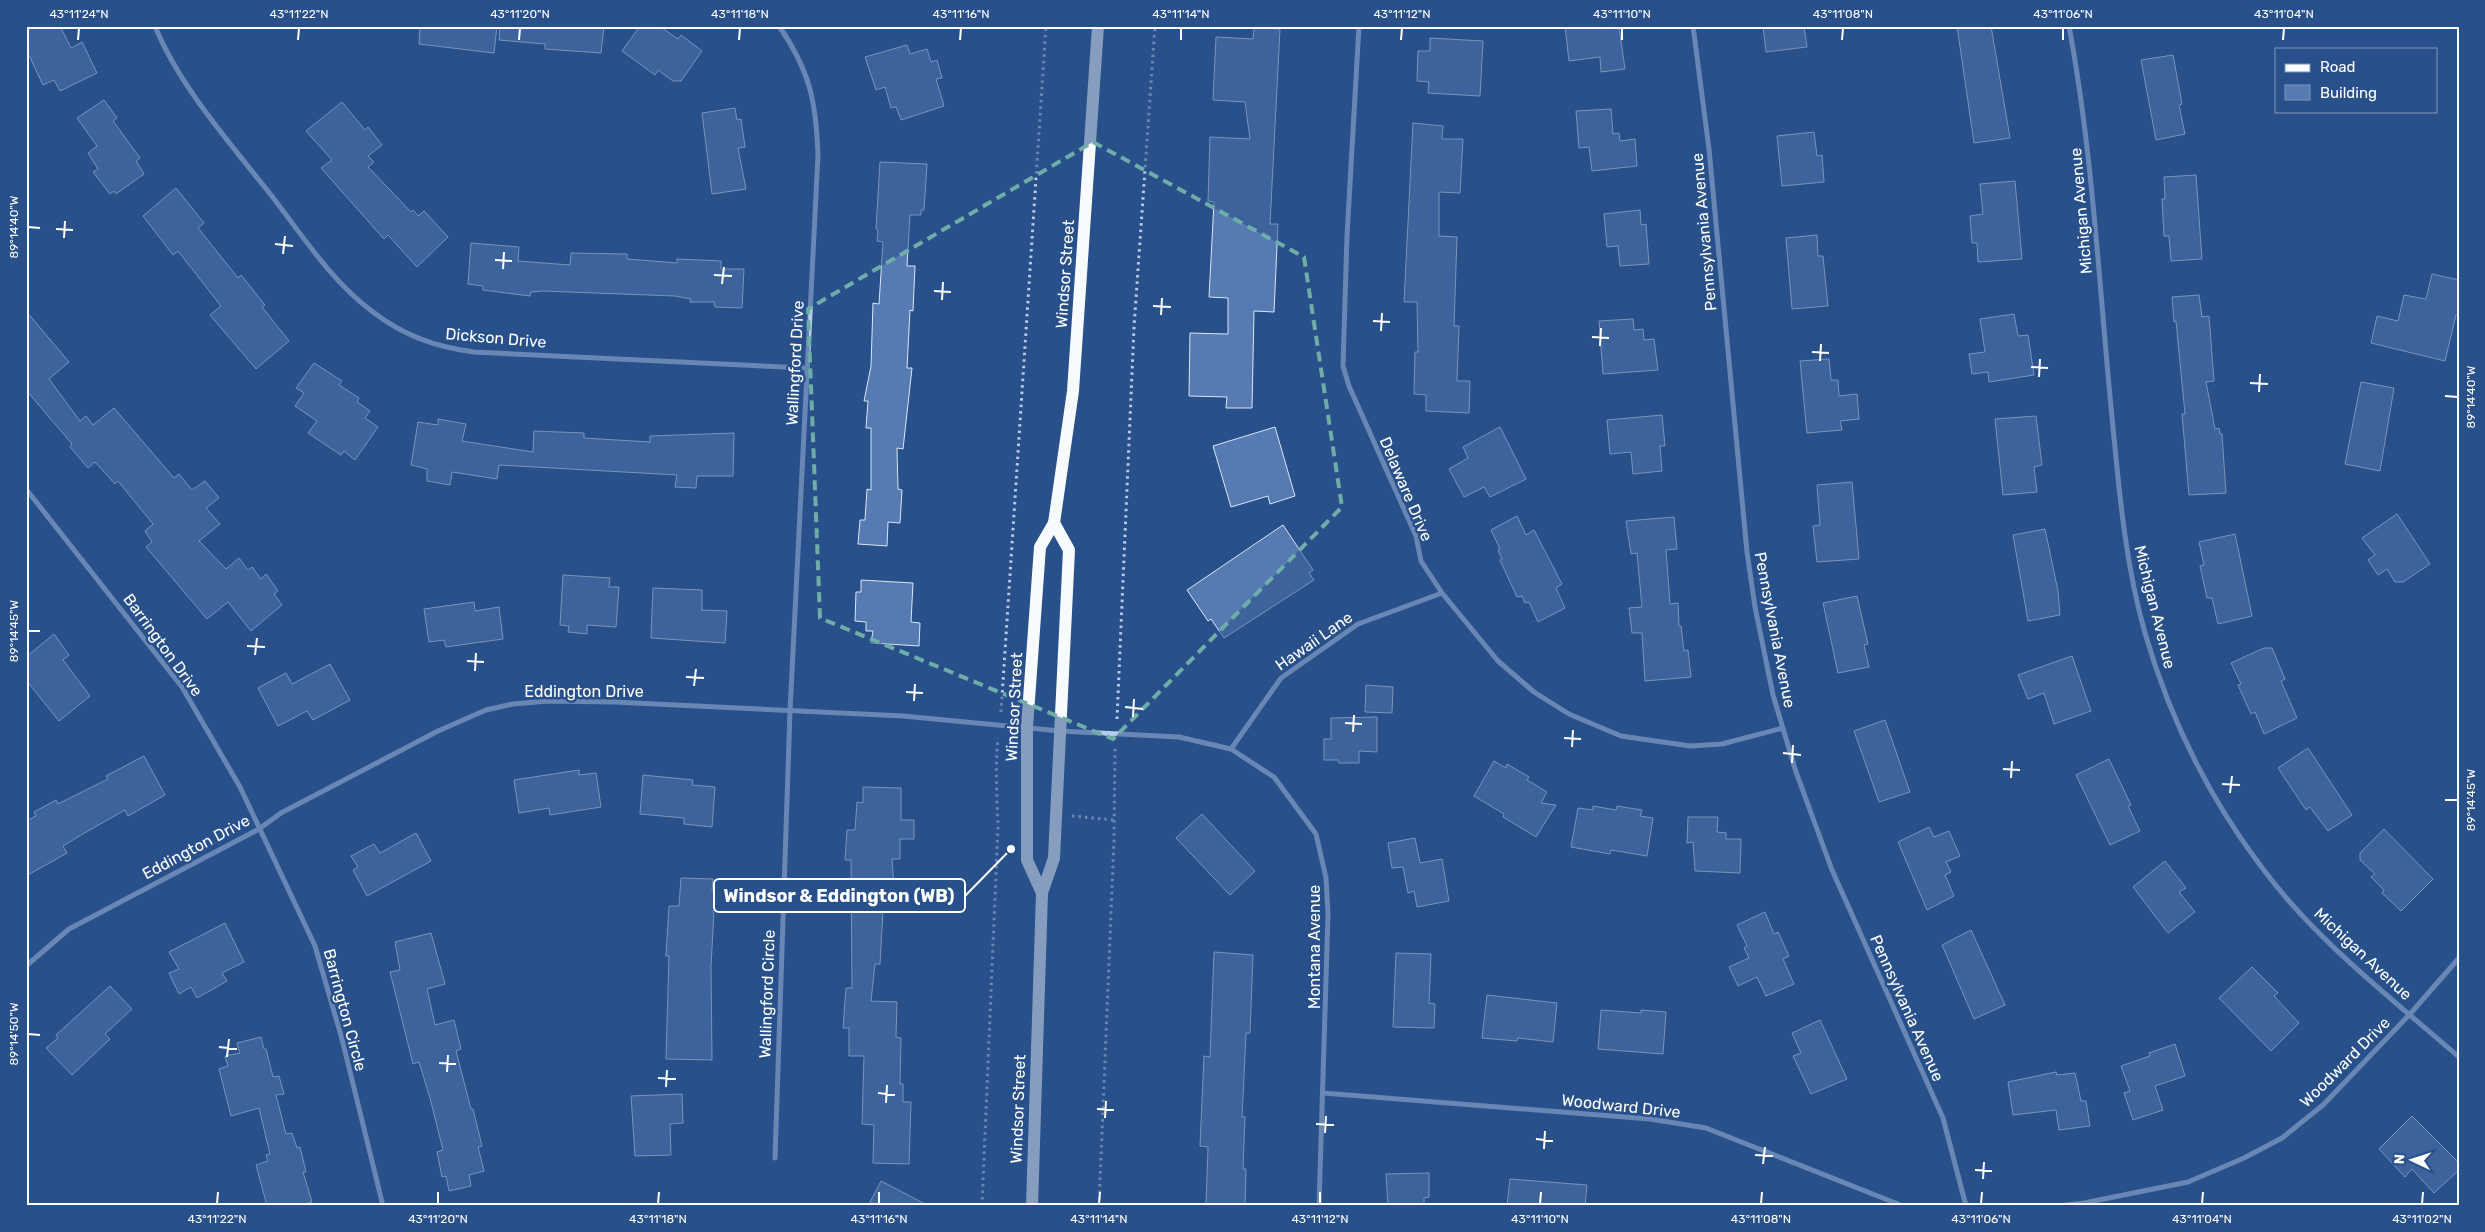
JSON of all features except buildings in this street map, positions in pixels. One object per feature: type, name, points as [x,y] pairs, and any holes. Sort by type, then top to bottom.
[{"type":"main road","name":"Windsor Street","points":[[1042,893],[1027,860],[1027,727],[1040,547],[1054,523],[1073,391],[1098,26]]},
{"type":"main road","name":"Windsor Street","points":[[1032,1206],[1042,893],[1054,858],[1061,683],[1069,550],[1054,523]]},
{"type":"street","name":"Dickson Drive","points":[[155,26],[174,66],[322,262],[352,296],[374,313],[402,330],[428,343],[474,352],[806,368]]},
{"type":"street","name":"Wallingford Drive","points":[[779,26],[795,49],[808,77],[816,117],[818,154],[790,711]]},
{"type":"street","name":"Delaware Drive","points":[[1359,26],[1347,236],[1343,366],[1348,386],[1416,536],[1421,561],[1442,592],[1498,661],[1534,692],[1569,714],[1621,736],[1690,746],[1722,744],[1783,728]]},
{"type":"street","name":"Pennsylvania Avenue","points":[[1693,26],[1709,149],[1747,552],[1767,666],[1796,772],[1832,870],[1943,1118],[1966,1206]]},
{"type":"street","name":"Michigan Avenue","points":[[2069,26],[2086,130],[2118,476],[2128,561],[2145,633],[2166,696],[2197,766],[2225,815],[2260,866],[2306,920],[2459,1057]]},
{"type":"street","name":"Barrington Drive","points":[[26,489],[182,686],[240,787],[259,829]]},
{"type":"street","name":"Hawaii Lane","points":[[1231,750],[1281,678],[1358,624],[1442,592]]},
{"type":"street","name":"Eddington Drive","points":[[26,966],[69,929],[259,829],[281,813],[438,731],[486,710],[512,704],[548,701],[614,702],[1000,724],[1060,731]]},
{"type":"street","name":"Wallingford Circle","points":[[775,1158],[790,711]]},
{"type":"street","name":"Montana Avenue","points":[[1060,731],[1179,736],[1231,750],[1274,776],[1316,834],[1326,878],[1328,914],[1319,1206]]},
{"type":"street","name":"Barrington Circle","points":[[259,829],[315,946],[342,1039],[383,1206]]},
{"type":"street","name":"Woodward Drive","points":[[2058,1206],[2084,1203],[2188,1182],[2252,1154],[2282,1138],[2323,1105],[2410,1014],[2459,958]]},
{"type":"street","name":"Woodward Drive","points":[[1323,1092],[1650,1119],[1706,1128],[1903,1206]]},
{"type":"path","points":[[982,1206],[998,827],[998,781],[995,764],[1000,724],[1046,26]]},
{"type":"path","points":[[1099,1206],[1114,840],[1115,733],[1119,700],[1134,327],[1155,26]]},
{"type":"highlighted area","points":[[1093,142],[1304,257],[1342,507],[1113,739],[820,618],[808,309]]},
{"type":"place","name":"Windsor & Eddington (WB)","points":[[1011,849]]}]
